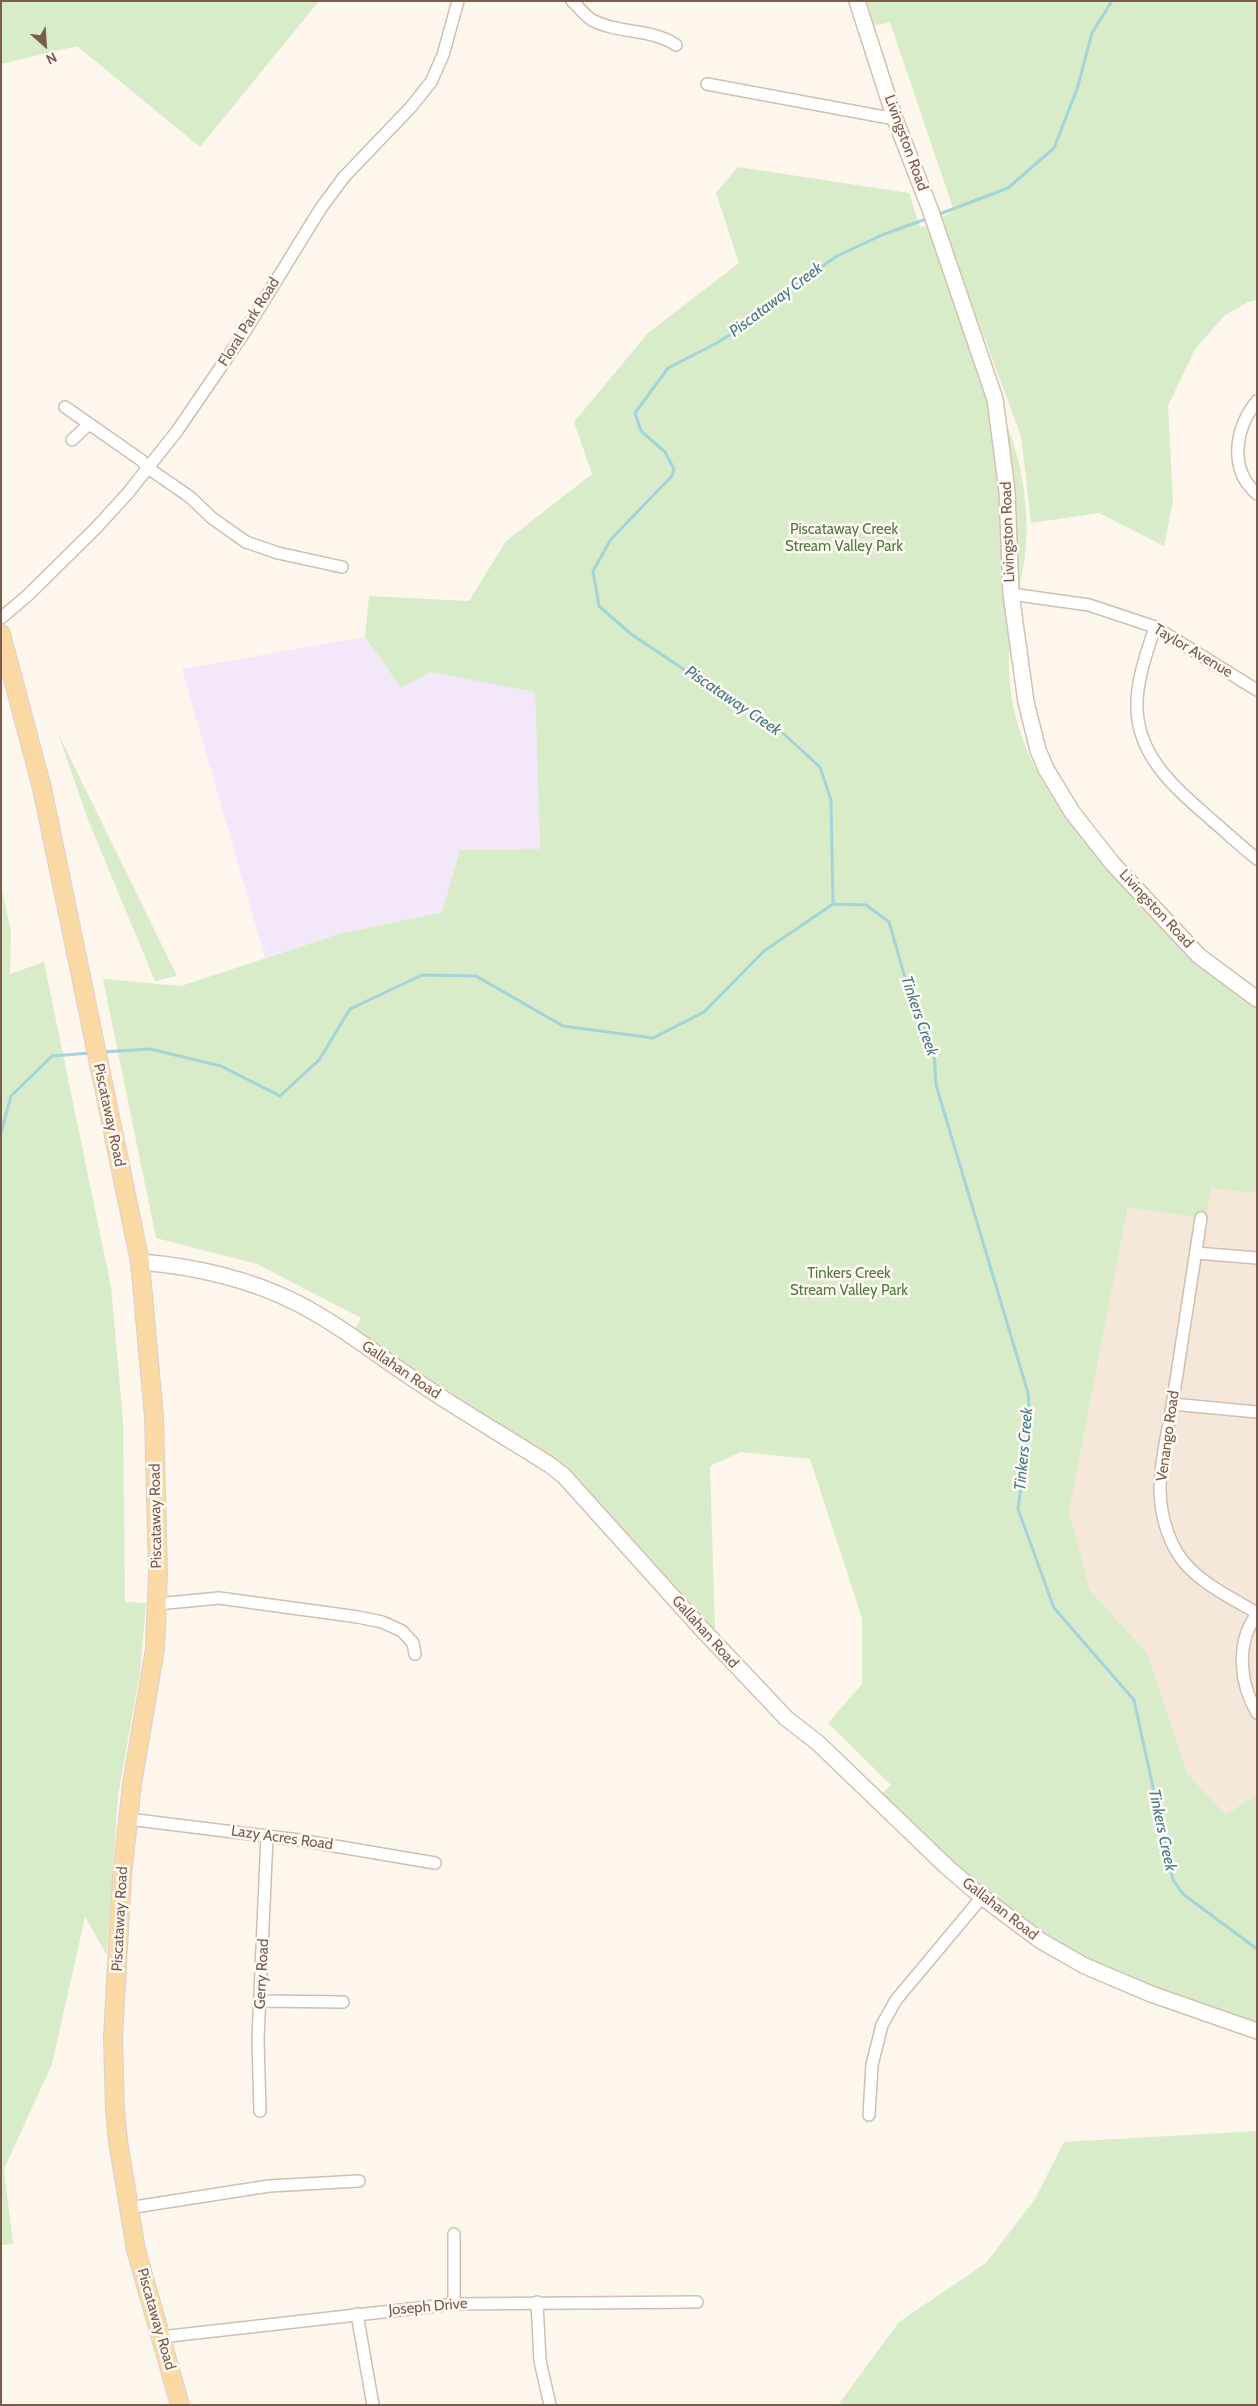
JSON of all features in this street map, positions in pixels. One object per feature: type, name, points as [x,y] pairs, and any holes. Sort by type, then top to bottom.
[{"type":"main road","name":"Piscataway Road","points":[[1,634],[42,788],[140,1262],[154,1417],[157,1604],[155,1649],[128,1818],[122,1876],[113,2037],[118,2141],[128,2208],[136,2250],[180,2405]]},
{"type":"street","name":"Floral Park Road","points":[[1,618],[27,596],[96,528],[148,468],[227,360],[329,197],[344,177],[423,95],[443,55],[458,1]]},
{"type":"street","points":[[572,1],[592,20],[612,27],[656,36],[676,45]]},
{"type":"street","name":"Livingston Road","points":[[857,1],[895,119],[943,244],[995,399],[1007,491],[1011,594],[1031,729],[1041,756],[1057,788],[1091,836],[1166,921],[1199,956],[1257,999]]},
{"type":"street","points":[[707,84],[895,119]]},
{"type":"street","points":[[1257,401],[1240,427],[1237,450],[1246,480],[1257,494]]},
{"type":"street","points":[[65,407],[141,460],[148,468],[190,497],[212,518],[246,542],[278,553],[342,567]]},
{"type":"street","points":[[72,440],[89,424]]},
{"type":"street","name":"Taylor Avenue","points":[[1011,594],[1089,605],[1156,627],[1257,690]]},
{"type":"street","points":[[1156,627],[1140,679],[1137,709],[1139,722],[1151,755],[1170,784],[1257,859]]},
{"type":"street","name":"Venango Road","points":[[1201,1218],[1160,1490],[1164,1519],[1179,1554],[1189,1567],[1215,1588],[1257,1614]]},
{"type":"street","points":[[1196,1254],[1257,1258]]},
{"type":"street","name":"Gallahan Road","points":[[140,1262],[224,1276],[266,1290],[298,1304],[351,1335],[446,1400],[550,1465],[564,1476],[699,1626],[786,1718],[818,1743],[947,1867],[982,1897],[1034,1936],[1085,1966],[1151,1994],[1257,2031]]},
{"type":"street","points":[[1172,1404],[1257,1412]]},
{"type":"street","points":[[157,1604],[219,1598],[358,1617],[382,1622],[402,1631],[413,1643],[415,1654]]},
{"type":"street","points":[[1257,1614],[1251,1621],[1242,1666],[1244,1686],[1257,1713]]},
{"type":"street","name":"Lazy Acres Road","points":[[128,1818],[267,1836],[435,1863]]},
{"type":"street","name":"Gerry Road","points":[[260,2111],[258,2039],[267,1836]]},
{"type":"street","points":[[869,2115],[872,2065],[882,2025],[896,2000],[982,1897]]},
{"type":"street","points":[[261,2001],[343,2002]]},
{"type":"street","points":[[128,2208],[269,2186],[359,2181]]},
{"type":"street","points":[[454,2234],[454,2304]]},
{"type":"street","points":[[537,2302],[540,2361],[550,2405]]},
{"type":"street","name":"Joseph Drive","points":[[161,2337],[454,2304],[697,2302]]},
{"type":"street","points":[[358,2314],[373,2405]]},
{"type":"shaded area","points":[[365,637],[401,688],[431,672],[535,691],[540,849],[460,850],[442,912],[339,934],[265,958],[182,669]]},
{"type":"shaded area","points":[[1257,1181],[1257,1810],[1227,1816],[1187,1773],[1147,1653],[1090,1590],[1069,1512],[1133,1182]]},
{"type":"green space","points":[[1,1],[319,1],[200,147],[77,46],[1,64]]},
{"type":"green space","points":[[867,1],[1257,1],[1257,300],[1248,302],[1225,315],[1195,349],[1168,406],[1173,501],[1164,546],[1099,513],[1031,523],[1021,436],[940,218],[954,211],[890,22],[874,26]]},
{"type":"green space","points":[[738,167],[909,193],[920,227],[933,228],[1012,439],[1023,485],[1026,547],[1012,623],[1009,660],[1010,688],[1023,740],[1047,788],[1062,811],[1096,853],[1257,1003],[1257,1191],[1255,1193],[1211,1188],[1206,1219],[1128,1207],[1069,1512],[1090,1590],[1147,1653],[1187,1773],[1226,1815],[1257,1794],[1257,2029],[1080,1959],[1026,1928],[878,1797],[891,1785],[828,1723],[862,1684],[862,1618],[810,1459],[741,1452],[710,1466],[715,1629],[712,1633],[544,1453],[354,1330],[361,1318],[257,1264],[156,1238],[103,979],[181,986],[339,934],[442,912],[460,850],[540,849],[535,692],[431,672],[401,688],[365,637],[369,596],[469,601],[506,541],[592,474],[574,422],[648,333],[739,263],[716,193]]},
{"type":"green space","points":[[58,733],[177,976],[155,981],[88,820]]},
{"type":"green space","points":[[1,884],[11,932],[10,974],[44,962],[111,1287],[123,1420],[125,1602],[146,1603],[140,1672],[118,1796],[107,1955],[85,1917],[52,2064],[4,2169],[13,2244],[1,2245]]},
{"type":"green space","points":[[1257,2131],[1257,2405],[838,2405],[899,2322],[986,2263],[1035,2199],[1064,2142]]},
{"type":"waterway","name":"Piscataway Creek","points":[[937,215],[1008,188],[1054,148],[1077,89],[1092,33],[1112,1]]},
{"type":"waterway","name":"Piscataway Creek","points":[[833,904],[831,800],[820,767],[773,724],[722,695],[631,634],[599,606],[593,571],[611,539],[672,476],[674,469],[665,452],[641,431],[635,413],[668,368],[715,344],[762,315],[789,290],[837,256],[882,235],[929,218]]},
{"type":"waterway","name":"Tinkers Creek","points":[[833,904],[866,905],[889,922],[910,995],[934,1051],[936,1085],[1028,1393],[1030,1418],[1018,1509],[1054,1608],[1134,1700],[1173,1880],[1183,1894],[1257,1949]]},
{"type":"waterway","name":"Piscataway Creek","points":[[102,1052],[150,1049],[221,1066],[280,1096],[319,1060],[350,1009],[422,975],[476,976],[563,1026],[653,1038],[704,1012],[764,951],[833,904]]},
{"type":"waterway","name":"Piscataway Creek","points":[[1,1133],[11,1096],[52,1056],[91,1053]]},
{"type":"park label","name":"Piscataway Creek Stream Valley Park","points":[[844,538]]},
{"type":"park label","name":"Tinkers Creek Stream Valley Park","points":[[849,1282]]}]
